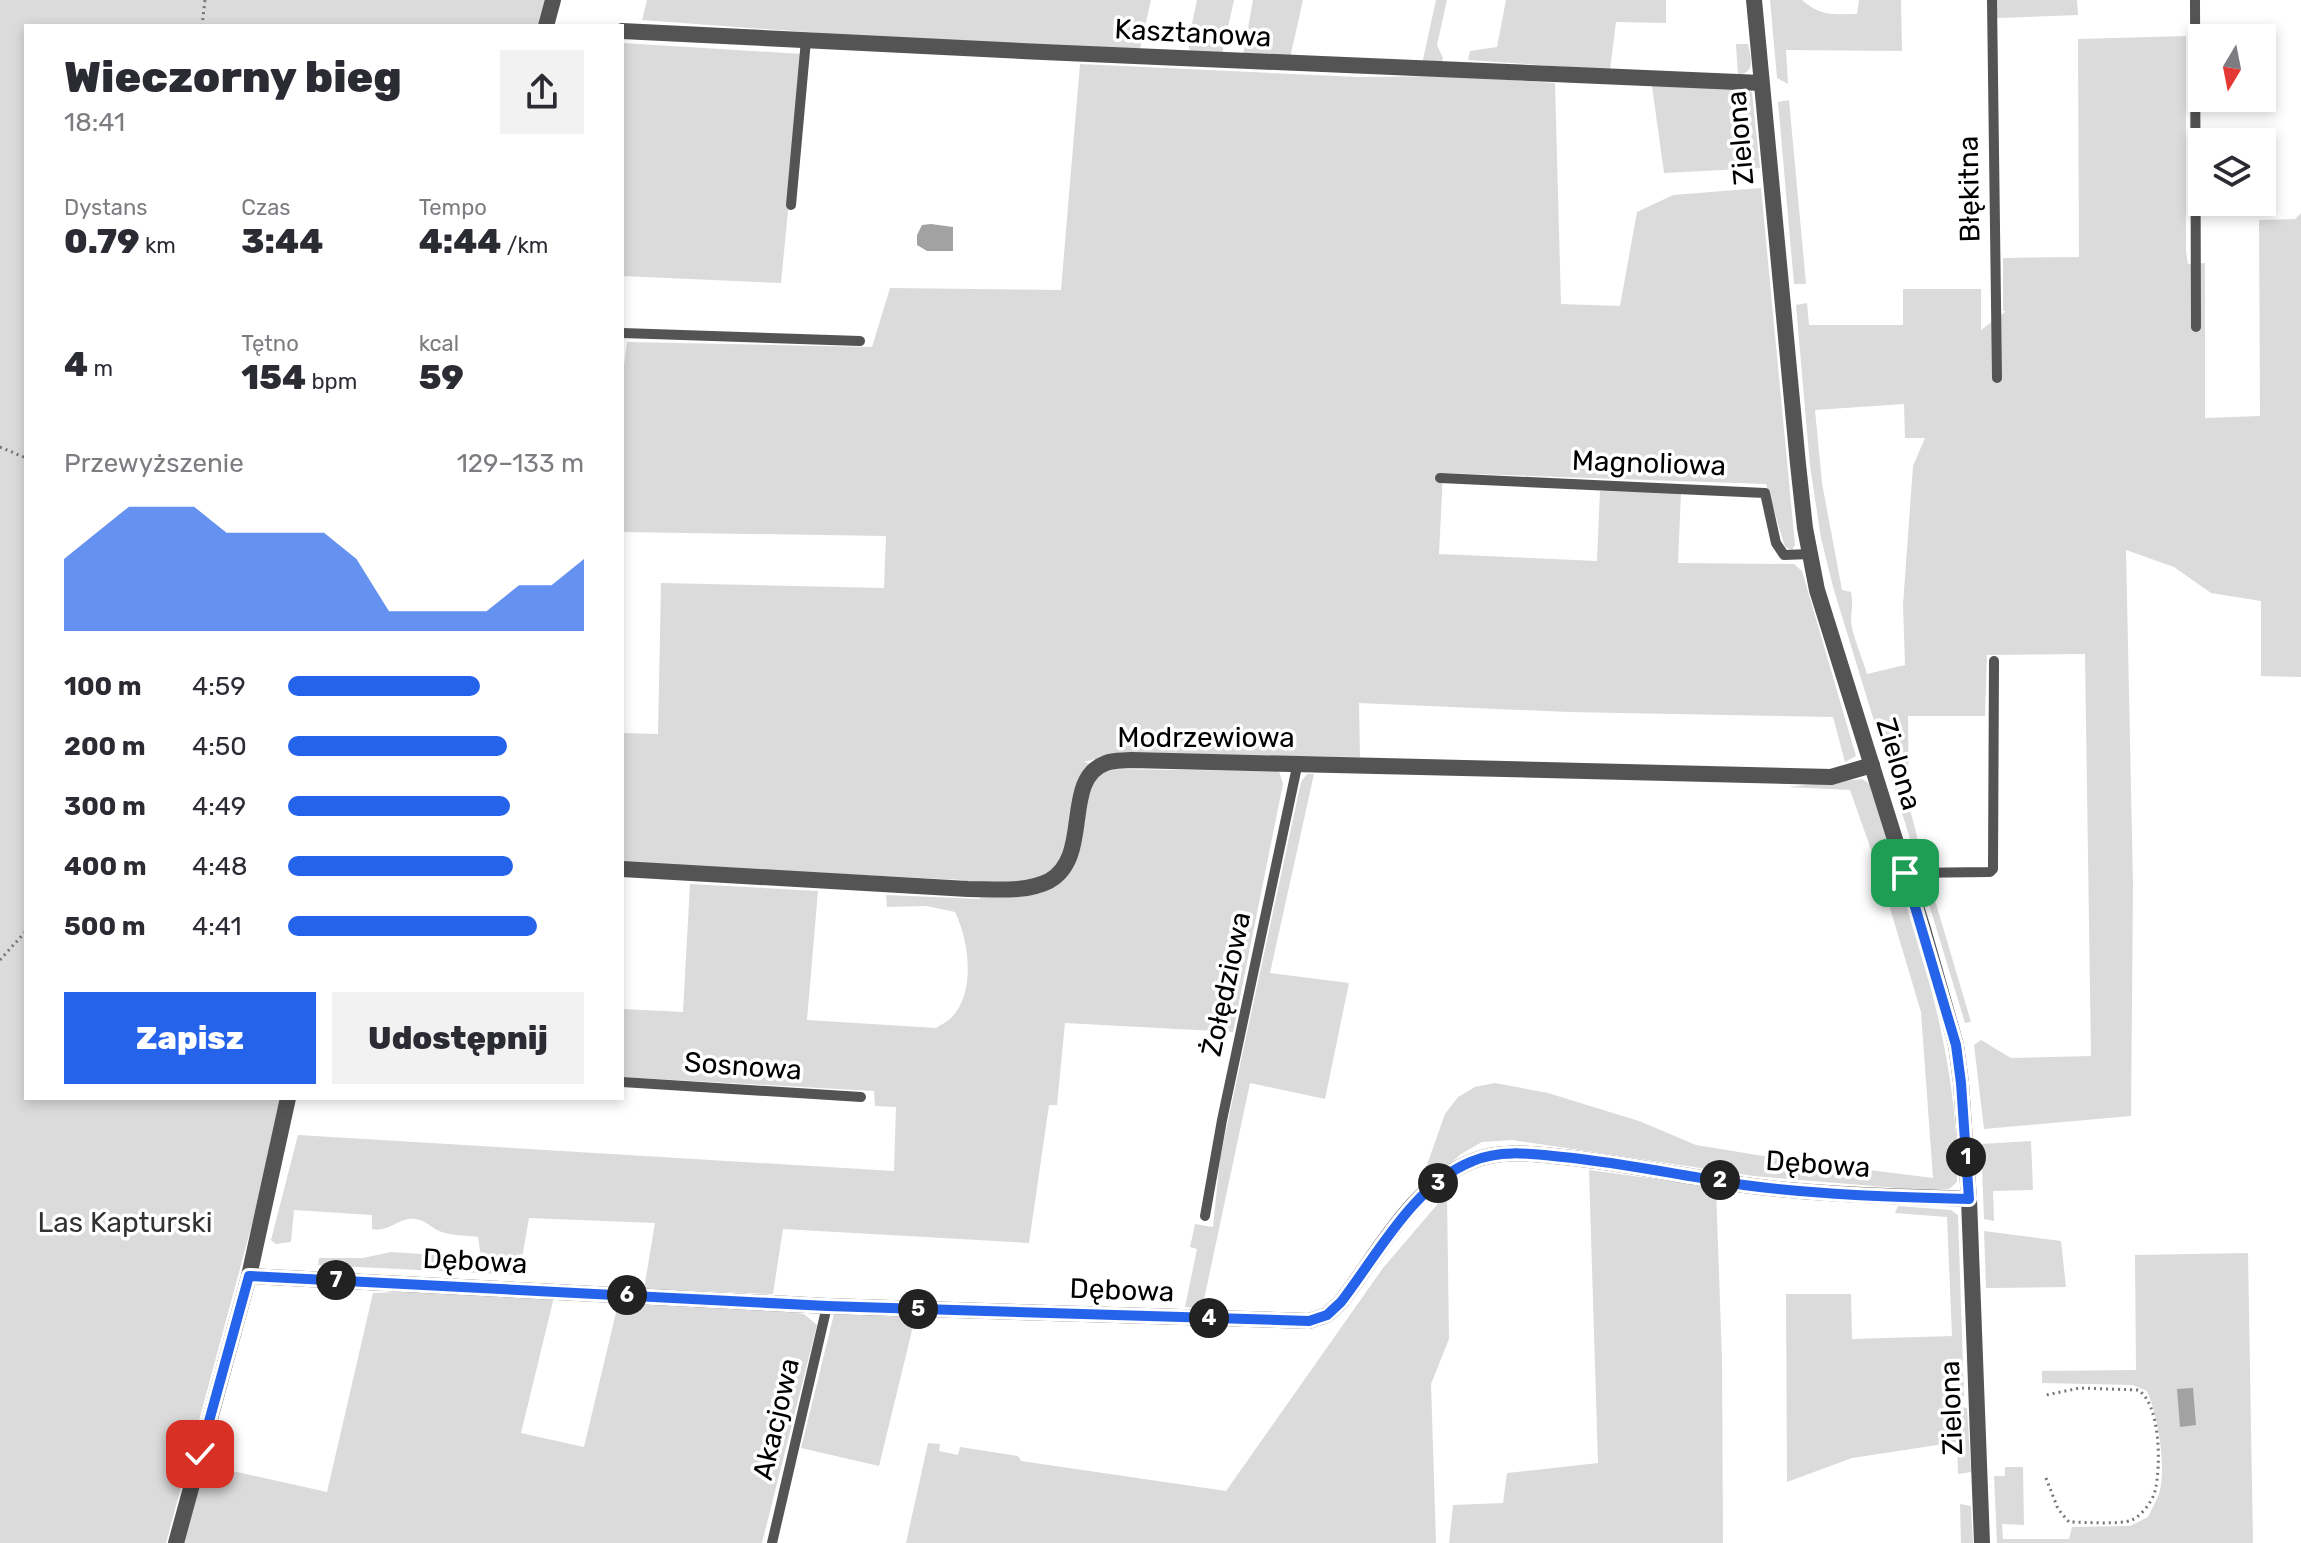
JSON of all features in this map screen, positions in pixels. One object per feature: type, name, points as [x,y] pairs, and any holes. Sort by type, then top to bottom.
[{"type":"street","points":[[547,24],[553,0]]},
{"type":"street","name":"Zielona","points":[[1754,0],[1798,464],[1810,554],[1817,590],[1956,1045],[1969,1199],[1982,1543]]},
{"type":"street","name":"Kasztanowa","points":[[624,31],[1761,83]]},
{"type":"street","name":"Modrzewiowa","points":[[624,869],[968,889],[1035,886],[1060,873],[1069,860],[1085,782],[1093,770],[1108,762],[1298,762],[1831,777],[1872,765]]},
{"type":"street","points":[[176,1543],[249,1276],[288,1100]]},
{"type":"street","name":"Dębowa","points":[[249,1276],[827,1306],[1309,1321],[1327,1315],[1341,1302],[1411,1208],[1440,1180],[1473,1160],[1512,1153],[1612,1161],[1745,1185],[1895,1197],[1969,1199]]},
{"type":"lane","name":"Błękitna","points":[[1992,0],[1997,378]]},
{"type":"lane","points":[[2195,0],[2196,327]]},
{"type":"lane","points":[[791,205],[806,40]]},
{"type":"lane","points":[[624,333],[860,341]]},
{"type":"lane","name":"Magnoliowa","points":[[1440,478],[1765,493],[1776,543],[1784,555],[1810,554]]},
{"type":"lane","points":[[1905,873],[1990,872],[1993,869],[1994,661]]},
{"type":"lane","name":"Żołędziowa","points":[[1205,1216],[1225,1104],[1298,762]]},
{"type":"lane","name":"Sosnowa","points":[[624,1082],[861,1097]]},
{"type":"lane","name":"Akacjowa","points":[[772,1543],[827,1306]]},
{"type":"path","points":[[202,24],[205,0]]},
{"type":"path","points":[[0,447],[24,457]]},
{"type":"path","points":[[0,960],[24,933]]},
{"type":"path","points":[[2046,1395],[2080,1388],[2138,1390],[2155,1420],[2159,1469],[2155,1494],[2149,1505],[2131,1521],[2069,1522],[2058,1509],[2046,1478]]},
{"type":"green space","name":"Las Kapturski","points":[[0,0],[547,0],[541,24],[24,24],[24,1100],[285,1100],[166,1543],[0,1543]]},
{"type":"green space","points":[[647,0],[1151,0],[1140,49],[861,36],[642,20]]},
{"type":"green space","points":[[1197,0],[1234,0],[1222,54],[1190,52],[1188,43]]},
{"type":"green space","points":[[1253,0],[1303,0],[1290,58],[1243,56]]},
{"type":"green space","points":[[1436,0],[1447,0],[1437,45],[1443,58],[1440,66],[1422,64]]},
{"type":"green space","points":[[1506,0],[1666,0],[1666,23],[1616,22],[1610,70],[1468,60],[1470,51],[1497,47]]},
{"type":"green space","points":[[1770,0],[1802,0],[1822,12],[1857,14],[1859,0],[1901,0],[1902,51],[1786,50],[1788,84],[1777,78]]},
{"type":"green space","points":[[1997,0],[2077,0],[2078,15],[1997,18]]},
{"type":"green space","points":[[2186,36],[2186,251],[2188,264],[2205,263],[2205,418],[2260,416],[2259,220],[2295,219],[2301,213],[2301,677],[2261,676],[2261,601],[2211,593],[2174,567],[2126,550],[2133,885],[2131,1116],[1984,1129],[1974,1045],[1981,1040],[2011,1058],[2091,1056],[2085,654],[1987,655],[1985,716],[1908,716],[1909,805],[1924,864],[1918,865],[1833,587],[1821,538],[1810,466],[1796,305],[1807,303],[1809,325],[1903,325],[1903,289],[1981,289],[1981,330],[2006,311],[2003,311],[2003,258],[2079,257],[2078,39]],"holes":[[[1904,404],[1905,438],[1925,438],[1913,466],[1903,605],[1905,665],[1867,674],[1853,630],[1851,592],[1842,590],[1822,483],[1815,410]]]},
{"type":"green space","points":[[624,43],[803,54],[781,283],[624,276]]},
{"type":"green space","points":[[1736,44],[1748,44],[1751,60],[1748,71],[1738,76]]},
{"type":"green space","points":[[1080,64],[1358,77],[1457,76],[1555,83],[1561,304],[1620,306],[1637,212],[1673,195],[1761,188],[1795,545],[1792,550],[1785,547],[1766,484],[1443,473],[1439,554],[1597,561],[1600,491],[1681,493],[1678,563],[1794,564],[1802,571],[1856,756],[1845,762],[1833,717],[1569,712],[1359,703],[1360,757],[1117,753],[1084,762],[1108,769],[1279,771],[1283,784],[1233,1032],[1065,1023],[1057,1105],[1049,1105],[1029,1243],[783,1229],[773,1294],[644,1289],[655,1223],[529,1218],[519,1275],[318,1265],[319,1258],[363,1258],[391,1252],[481,1258],[478,1237],[443,1233],[415,1219],[378,1230],[372,1229],[372,1215],[294,1210],[291,1242],[276,1244],[271,1240],[298,1135],[894,1171],[896,1107],[875,1106],[874,1091],[624,1077],[624,1009],[683,1012],[690,884],[818,891],[807,1020],[936,1028],[952,1017],[965,994],[967,951],[960,924],[955,912],[926,906],[887,907],[886,895],[981,899],[963,880],[624,863],[624,733],[658,734],[661,583],[884,588],[886,536],[624,532],[624,365],[627,342],[872,347],[890,288],[1061,290]]},
{"type":"green space","points":[[1652,86],[1748,89],[1752,93],[1760,168],[1664,173]]},
{"type":"green space","points":[[1789,100],[1806,284],[1794,284],[1778,102]]},
{"type":"green space","points":[[1307,774],[1314,774],[1270,973],[1349,983],[1325,1099],[1250,1083],[1202,1309],[1185,1307],[1197,1249],[1190,1247],[1195,1224],[1213,1227],[1220,1158],[1301,782]]},
{"type":"green space","points":[[1862,779],[1870,784],[1915,930],[1941,1030],[1956,1131],[1957,1182],[1949,1189],[1931,1191],[1754,1176],[1512,1140],[1482,1142],[1461,1154],[1417,1193],[1445,1114],[1458,1097],[1475,1087],[1495,1083],[1548,1093],[1639,1121],[1696,1145],[1933,1178],[1921,1012],[1881,878],[1850,790],[1787,787]]},
{"type":"green space","points":[[1929,880],[1971,1022],[1965,1023],[1922,881]]},
{"type":"green space","points":[[2031,1141],[2033,1190],[1993,1191],[1994,1221],[1984,1219],[1981,1144]]},
{"type":"green space","points":[[1589,1170],[1716,1187],[1722,1360],[1723,1543],[1449,1543],[1453,1505],[1503,1503],[1507,1473],[1598,1463]]},
{"type":"green space","points":[[1447,1193],[1449,1339],[1431,1384],[1436,1543],[906,1543],[928,1443],[940,1444],[939,1451],[958,1455],[960,1447],[1018,1456],[1021,1461],[1226,1491],[1383,1268]]},
{"type":"green space","points":[[1898,1206],[1951,1210],[1958,1215],[1964,1396],[1955,1396],[1956,1407],[1967,1408],[1971,1472],[1958,1474],[1957,1442],[1852,1458],[1787,1482],[1786,1294],[1851,1294],[1852,1339],[1952,1336],[1947,1217],[1895,1213]]},
{"type":"green space","points":[[1984,1231],[2061,1241],[2066,1287],[1986,1288]]},
{"type":"green space","points":[[2248,1253],[2253,1543],[1997,1543],[1994,1476],[2005,1476],[2005,1467],[2023,1467],[2024,1525],[2002,1524],[2003,1539],[2069,1539],[2072,1527],[2130,1526],[2148,1517],[2159,1494],[2162,1456],[2155,1414],[2147,1391],[2133,1385],[2042,1383],[2042,1371],[2136,1370],[2135,1255]]},
{"type":"green space","points":[[431,1291],[554,1297],[521,1433],[584,1447],[619,1300],[743,1305],[804,1314],[817,1325],[762,1543],[182,1543],[201,1464],[327,1492],[373,1293]]},
{"type":"green space","points":[[835,1310],[916,1314],[879,1466],[801,1448]]},
{"type":"green space","points":[[1960,1504],[1971,1506],[1973,1543],[1961,1543]]},
{"type":"shaded area","points":[[922,225],[953,227],[953,251],[927,251],[917,245],[917,235]]},
{"type":"shaded area","points":[[2193,1388],[2196,1425],[2180,1427],[2177,1389]]},
{"type":"route","points":[[200,1454],[249,1276],[827,1306],[1309,1321],[1327,1315],[1341,1302],[1411,1208],[1440,1180],[1473,1160],[1512,1153],[1549,1155],[1612,1161],[1745,1185],[1895,1197],[1969,1199],[1956,1045],[1905,873]]}]
